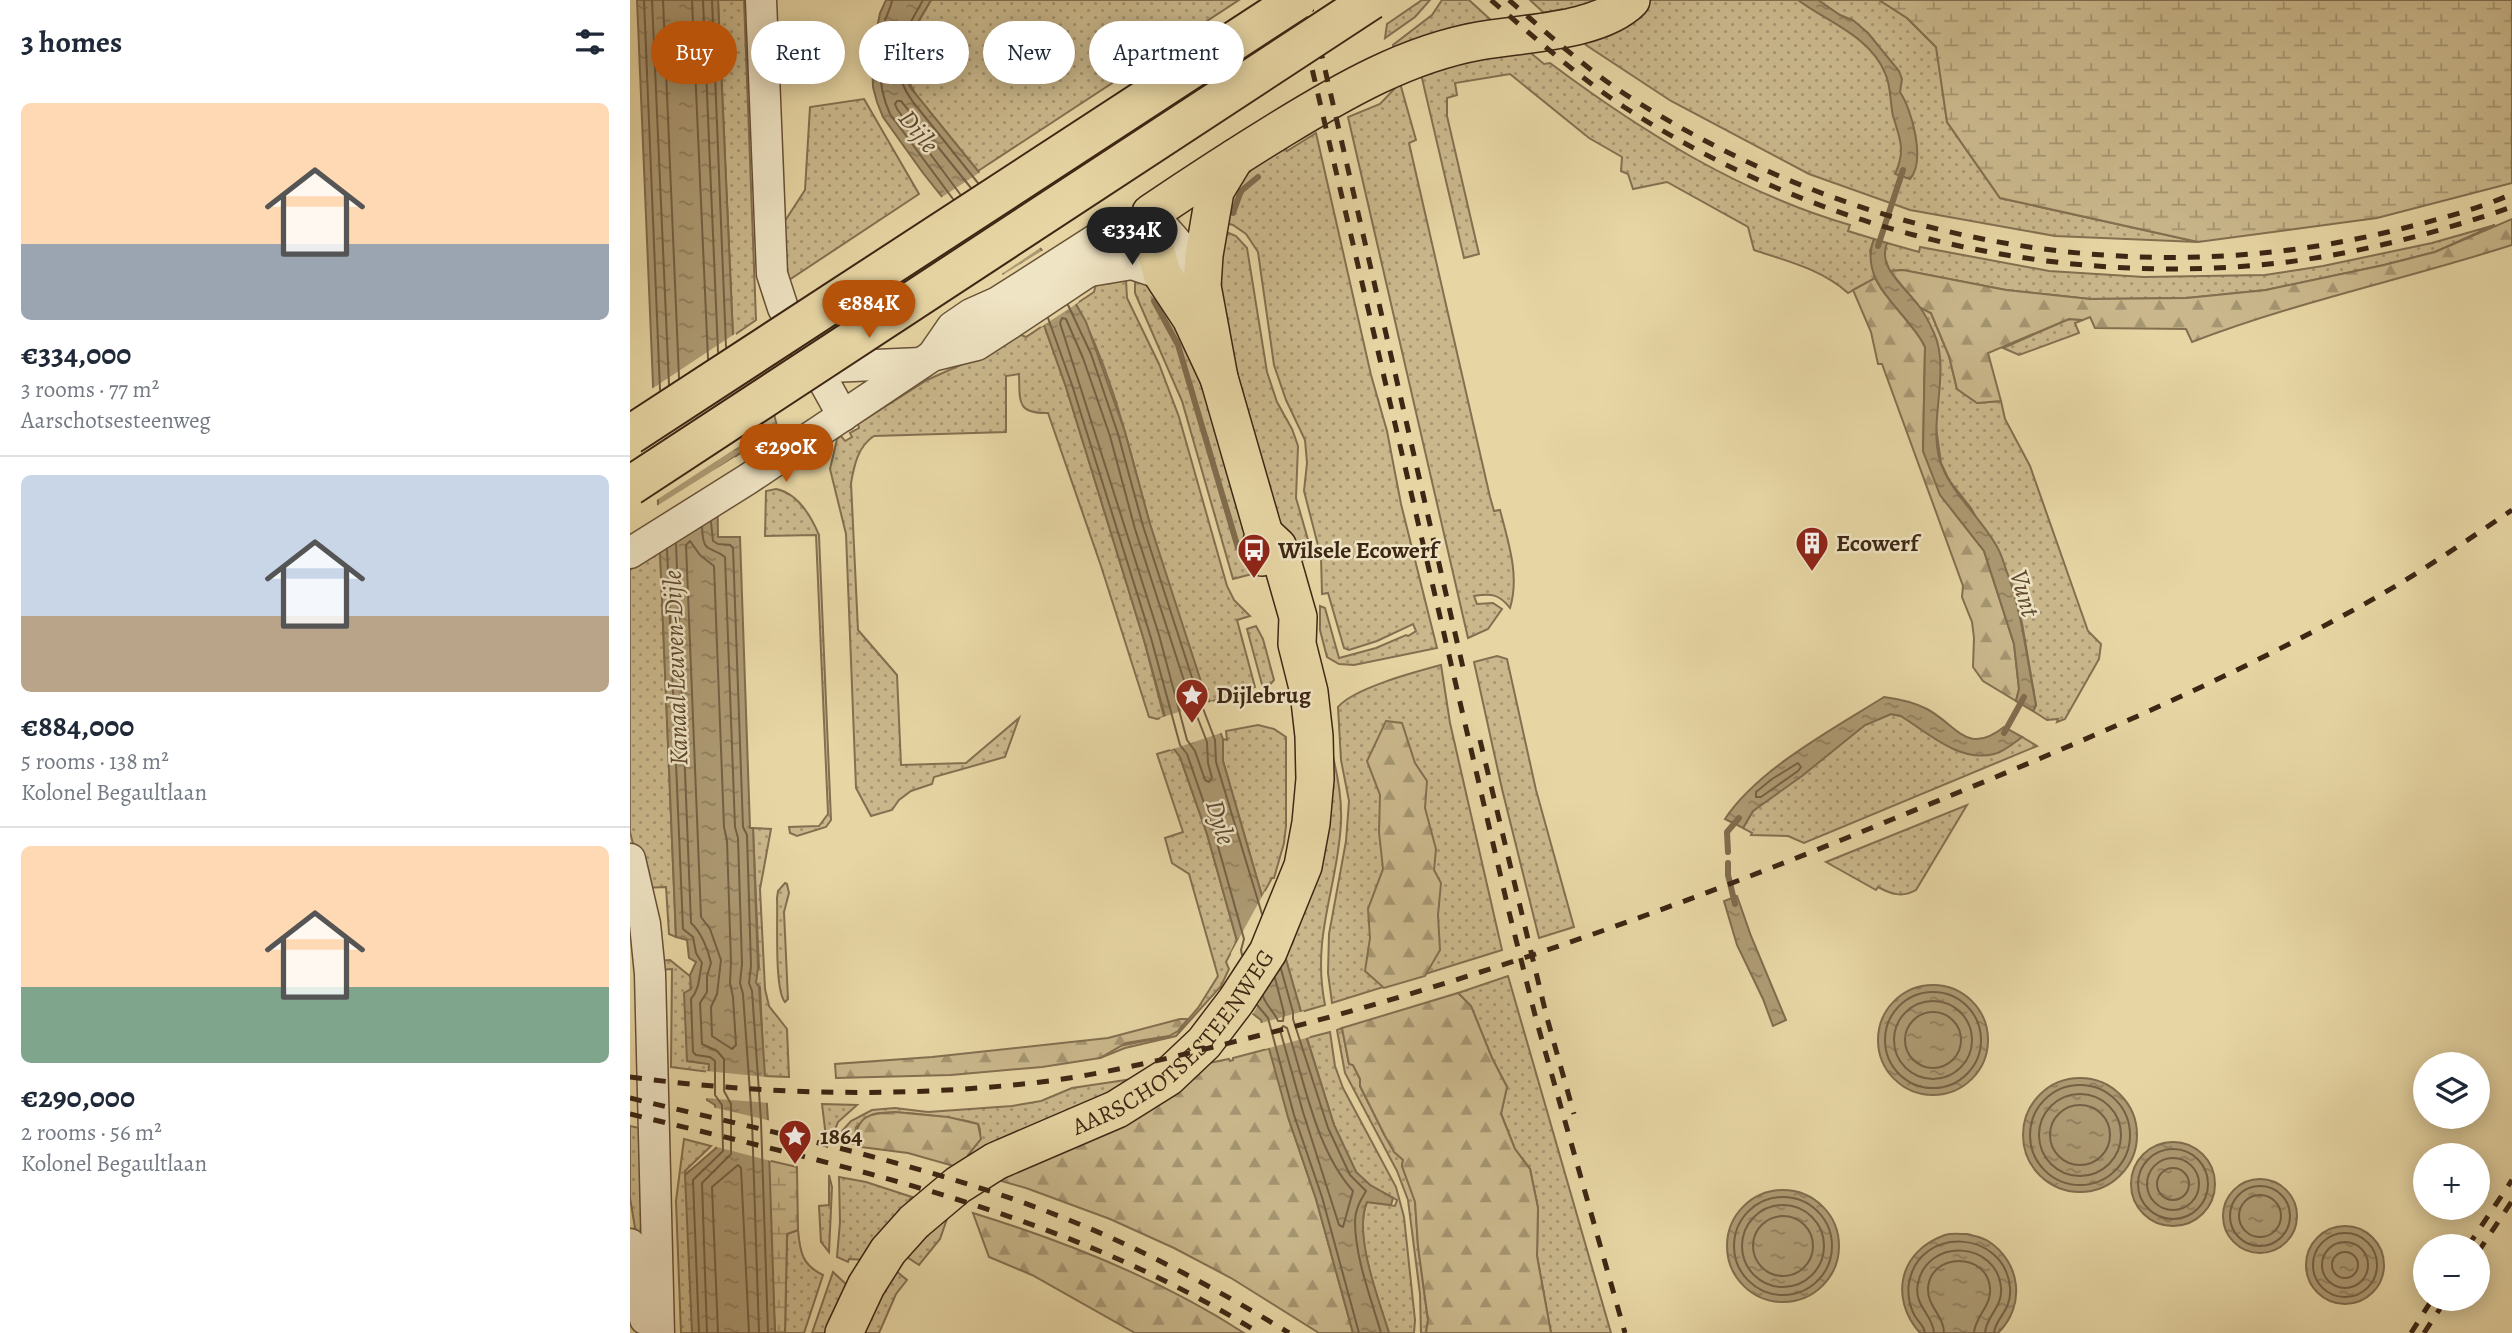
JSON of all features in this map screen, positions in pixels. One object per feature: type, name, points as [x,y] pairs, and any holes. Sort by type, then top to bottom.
[{"type":"highway","points":[[630,435],[1297,0]]},
{"type":"highway","points":[[630,486],[1371,0]]},
{"type":"main road","points":[[1143,220],[1236,157],[1382,72],[1441,50],[1477,41],[1582,24],[1606,17],[1631,0]]},
{"type":"main road","name":"AARSCHOTSESTEENWEG","points":[[844,1333],[866,1286],[888,1251],[914,1222],[949,1192],[996,1161],[1117,1109],[1168,1077],[1204,1042],[1236,1001],[1268,952],[1303,866],[1315,779],[1309,692],[1297,644],[1298,617],[1278,547],[1264,534],[1219,378],[1202,286],[1204,255],[1215,191],[1236,157]]},
{"type":"main road","name":"AARSCHOTSESTEENWEG","points":[[1143,220],[1154,244],[1162,274],[1191,318],[1219,378]]},
{"type":"street","points":[[761,0],[772,274],[783,308],[843,416]]},
{"type":"street","points":[[811,361],[830,367],[927,359],[977,345],[1005,312],[1143,220]]},
{"type":"street","name":"AARSCHOTSESTEENWEG","points":[[1143,220],[1180,246],[1202,286]]},
{"type":"street","points":[[1084,260],[1116,265],[1132,264],[1162,274]]},
{"type":"street","points":[[642,546],[748,479],[927,359]]},
{"type":"street","points":[[630,859],[645,924],[650,974],[659,1333]]},
{"type":"street","points":[[630,1244],[648,1333]]},
{"type":"green space","points":[[718,0],[744,0],[756,320],[733,336],[722,84],[737,84],[737,21],[719,21]]},
{"type":"green space","points":[[931,0],[1239,0],[1207,21],[1089,21],[1089,84],[1111,84],[978,171],[918,98],[910,84],[969,84],[969,21],[919,21]]},
{"type":"green space","points":[[1422,0],[1430,0],[1415,17],[1385,38],[1387,24]]},
{"type":"green space","points":[[1442,0],[1469,0],[1492,21],[1466,24],[1397,52],[1394,50],[1393,45],[1432,15]]},
{"type":"green space","points":[[1530,0],[1879,0],[1907,18],[1937,48],[1947,122],[2000,198],[2198,242],[2055,236],[1910,210],[1809,174],[1671,101],[1586,45],[1562,9],[1544,13]]},
{"type":"green space","points":[[1879,0],[2512,0],[2512,183],[2377,218],[2198,242],[2000,198],[1947,122],[1936,47],[1907,18]]},
{"type":"green space","points":[[1526,49],[1544,64],[1550,63],[1620,113],[1693,158],[1770,196],[1850,225],[1848,231],[1874,239],[1870,251],[1875,278],[1848,293],[1815,272],[1754,250],[1748,227],[1667,182],[1633,189],[1628,174],[1621,171],[1622,157],[1589,138],[1510,74],[1455,83],[1457,95],[1447,98],[1447,116],[1479,254],[1464,258],[1421,74],[1465,60]]},
{"type":"green space","points":[[1400,83],[1416,140],[1409,143],[1490,497],[1494,511],[1500,510],[1513,571],[1510,608],[1494,596],[1474,596],[1477,604],[1493,603],[1502,609],[1488,629],[1468,638],[1348,117],[1380,104]]},
{"type":"green space","points":[[864,99],[919,194],[786,282],[783,224],[805,190],[810,107]]},
{"type":"green space","points":[[1316,133],[1371,375],[1387,431],[1401,504],[1437,648],[1354,665],[1339,664],[1327,657],[1320,630],[1320,606],[1325,608],[1339,658],[1376,648],[1416,631],[1413,624],[1377,641],[1349,650],[1344,648],[1328,593],[1322,594],[1321,557],[1304,491],[1307,463],[1305,440],[1286,400],[1274,365],[1258,252],[1246,234],[1233,225],[1219,221],[1244,175],[1284,145],[1287,151]]},
{"type":"green space","points":[[2512,219],[2512,245],[2271,315],[2192,342],[2186,329],[2095,328],[2090,317],[2083,320],[2069,319],[1988,353],[2001,401],[1977,403],[1957,389],[1949,356],[1931,313],[1919,307],[1890,271],[1903,270],[2006,290],[2090,299],[2187,298],[2266,290],[2384,265],[2435,252]]},
{"type":"green space","points":[[2495,225],[2435,252],[2384,265],[2266,290],[2187,298],[2090,299],[2006,290],[1903,270],[1890,271],[1884,249],[1887,243],[1919,252],[1920,247],[2049,271],[2144,277],[2265,275],[2432,243]]},
{"type":"green space","points":[[1219,229],[1236,236],[1247,248],[1267,372],[1277,402],[1298,446],[1296,498],[1313,557],[1296,562],[1285,544],[1219,307]]},
{"type":"green space","points":[[1140,275],[1188,330],[1253,553],[1247,555],[1252,574],[1233,579],[1182,401],[1135,293],[1135,276]]},
{"type":"green space","points":[[1875,278],[1925,347],[1923,451],[1952,510],[1984,551],[2014,644],[2019,689],[2016,701],[1983,681],[1973,667],[1974,638],[1972,622],[1962,597],[1963,586],[1882,364],[1878,364],[1871,332],[1853,290]]},
{"type":"green space","points":[[1126,280],[1127,298],[1159,364],[1179,417],[1227,586],[1234,600],[1250,616],[1237,620],[1255,687],[1222,700],[1221,698],[1210,702],[1203,688],[1155,542],[1110,383],[1076,304],[1094,292],[1096,284]]},
{"type":"green space","points":[[1919,307],[1931,313],[1949,356],[1957,389],[1977,403],[2001,401],[2005,419],[2030,466],[2088,631],[2101,644],[2099,659],[2065,719],[2057,722],[2058,719],[2047,720],[2033,711],[2036,705],[2022,623],[2011,583],[1971,508],[1949,480],[1941,463]]},
{"type":"green space","points":[[2069,319],[2083,320],[2075,323],[2079,333],[2019,355],[2003,348]]},
{"type":"green space","points":[[1044,325],[1066,387],[1144,640],[1164,717],[1149,717],[1048,413],[1038,413],[1025,408],[1020,398],[1019,374],[1006,376],[1006,432],[874,436],[864,445],[855,463],[851,483],[858,630],[897,675],[901,765],[966,763],[1019,718],[1005,757],[934,777],[932,784],[911,791],[899,800],[892,810],[871,816],[856,788],[846,534],[830,469],[837,439],[841,436],[845,441],[852,437],[850,433],[859,428],[858,424],[927,380],[1019,334],[1026,337]]},
{"type":"green space","points":[[772,406],[777,426],[742,452],[739,430]]},
{"type":"green space","points":[[776,489],[797,500],[819,535],[831,820],[826,827],[797,836],[790,833],[789,827],[819,826],[828,814],[816,535],[765,536],[766,491]]},
{"type":"green space","points":[[660,549],[676,937],[669,934],[666,887],[644,888],[630,832],[630,570]]},
{"type":"green space","points":[[1256,626],[1263,639],[1274,680],[1264,692],[1247,629]]},
{"type":"green space","points":[[1497,656],[1507,659],[1536,790],[1574,927],[1539,938],[1474,662]]},
{"type":"green space","points":[[1441,665],[1450,723],[1502,950],[1332,1003],[1328,973],[1329,934],[1346,841],[1349,801],[1341,760],[1338,707],[1357,693],[1371,687]]},
{"type":"green space","points":[[1891,714],[1901,716],[1945,744],[1974,754],[2004,748],[2022,737],[2037,746],[1804,843],[1788,836],[1751,835],[1752,833],[1743,828],[1753,811],[1865,725]]},
{"type":"green space","points":[[1386,721],[1402,723],[1415,763],[1427,781],[1425,808],[1436,849],[1434,870],[1441,883],[1438,915],[1440,950],[1425,976],[1384,988],[1365,971],[1370,938],[1368,909],[1383,869],[1379,832],[1380,795],[1367,761]]},
{"type":"green space","points":[[1258,725],[1274,729],[1286,737],[1284,843],[1274,878],[1262,896],[1223,761],[1223,739],[1227,740],[1226,731]]},
{"type":"green space","points":[[1174,749],[1180,757],[1207,834],[1237,941],[1226,962],[1229,969],[1221,986],[1176,1036],[1125,1048],[1100,1058],[1119,1046],[1160,1038],[1178,1031],[1198,1008],[1218,976],[1189,874],[1172,863],[1165,838],[1183,832],[1157,754]]},
{"type":"green space","points":[[1332,753],[1339,787],[1341,822],[1321,956],[1325,1005],[1301,1012],[1285,956],[1293,942],[1302,905]]},
{"type":"green space","points":[[1967,805],[1916,890],[1897,894],[1878,887],[1876,890],[1826,862]]},
{"type":"green space","points":[[753,828],[771,829],[760,889],[765,989],[769,1006],[787,1029],[789,1077],[764,1076],[760,987],[756,983],[755,973],[759,968]]},
{"type":"green space","points":[[785,883],[789,893],[784,912],[788,999],[785,1002],[779,983],[777,898],[778,891]]},
{"type":"green space","points":[[670,960],[691,977],[687,1061],[710,1064],[709,1072],[671,1067],[672,969],[657,970],[656,961]]},
{"type":"green space","points":[[1508,976],[1611,1333],[1551,1333],[1537,1256],[1538,1208],[1530,1169],[1515,1149],[1501,1113],[1507,1087],[1471,1006],[1458,993]]},
{"type":"green space","points":[[1458,993],[1471,1006],[1507,1087],[1501,1114],[1515,1149],[1530,1169],[1538,1208],[1537,1256],[1551,1333],[1426,1333],[1428,1320],[1415,1202],[1402,1166],[1403,1160],[1394,1152],[1385,1136],[1360,1086],[1360,1079],[1353,1065],[1349,1064],[1342,1028]]},
{"type":"green space","points":[[1188,1019],[1178,1031],[1169,1036],[1126,1043],[1100,1058],[1042,1067],[951,1075],[836,1078],[835,1064],[932,1057],[1108,1038]]},
{"type":"green space","points":[[1342,1028],[1349,1064],[1353,1065],[1360,1079],[1360,1086],[1385,1136],[1403,1160],[1402,1166],[1415,1201],[1428,1320],[1426,1333],[1421,1333],[1420,1294],[1408,1200],[1397,1171],[1345,1073],[1337,1030]]},
{"type":"green space","points":[[1330,1032],[1335,1066],[1343,1088],[1396,1187],[1404,1217],[1415,1320],[1414,1333],[1389,1333],[1374,1286],[1365,1249],[1363,1216],[1367,1202],[1395,1206],[1397,1200],[1370,1185],[1356,1172],[1334,1125],[1307,1038]]},
{"type":"green space","points":[[1271,1048],[1288,1117],[1316,1199],[1353,1333],[1319,1333],[1231,1278],[1174,1248],[1110,1219],[994,1179],[1194,1066],[1229,1059],[1230,1061]]},
{"type":"green space","points":[[1139,1078],[968,1160],[979,1139],[978,1124],[942,1117],[909,1113],[874,1114],[856,1127],[854,1144],[838,1141],[851,1121],[872,1110],[895,1108],[928,1112],[1012,1106],[1041,1101],[1072,1088]]},
{"type":"green space","points":[[822,1104],[857,1105],[838,1122],[831,1139],[826,1137]]},
{"type":"green space","points":[[895,1112],[948,1117],[978,1124],[981,1139],[968,1155],[968,1160],[957,1167],[908,1153],[861,1147],[854,1143],[858,1126],[866,1117]]},
{"type":"green space","points":[[630,1126],[648,1130],[652,1293],[636,1234],[630,1198]]},
{"type":"green space","points":[[684,1139],[711,1146],[685,1171],[685,1174],[696,1166],[693,1333],[681,1333],[676,1201]]},
{"type":"green space","points":[[767,1160],[797,1167],[798,1230],[787,1234],[785,1333],[775,1333]]},
{"type":"green space","points":[[829,1175],[832,1187],[829,1252],[821,1242],[819,1206],[829,1205]]},
{"type":"green space","points":[[839,1177],[866,1182],[917,1201],[866,1260],[849,1259],[848,1262],[837,1257],[840,1222]]},
{"type":"green space","points":[[950,1210],[940,1239],[919,1265],[907,1257]]},
{"type":"green space","points":[[973,1213],[1078,1249],[1147,1279],[1244,1333],[1135,1333],[1032,1275],[989,1257]]},
{"type":"green space","points":[[798,1230],[803,1257],[823,1275],[804,1333],[785,1333],[787,1234]]},
{"type":"green space","points":[[896,1271],[907,1280],[896,1294],[879,1333],[855,1333]]},
{"type":"green space","points":[[833,1272],[847,1285],[830,1333],[812,1333]]},
{"type":"water","name":"Kanaal Leuven-Dijle","points":[[637,0],[718,0],[719,21],[651,21],[651,84],[722,84],[733,336],[742,452],[717,469],[718,537],[740,537],[750,828],[753,828],[758,968],[756,983],[759,987],[768,1120],[775,1333],[692,1333],[685,1175],[716,1148],[715,1105],[707,1100],[709,1064],[687,1061],[684,993],[691,989],[690,975],[696,962],[689,958],[687,940],[676,937]]},
{"type":"water","name":"Dyle","points":[[886,0],[931,0],[919,21],[878,21]]},
{"type":"water","points":[[1798,0],[1818,0],[1840,15],[1853,20],[1868,33],[1899,71],[1902,79],[1900,92],[1916,136],[1917,160],[1910,179],[1895,174],[1901,145],[1888,83],[1878,60],[1859,39]]},
{"type":"water","name":"Dyle","points":[[873,84],[909,84],[1053,264],[1086,322],[1125,432],[1150,524],[1203,688],[1223,739],[1223,761],[1262,896],[1285,956],[1301,1012],[1300,1017],[1334,1125],[1356,1172],[1370,1185],[1393,1198],[1391,1205],[1367,1202],[1363,1231],[1369,1267],[1389,1333],[1353,1333],[1316,1199],[1288,1117],[1261,1020],[1253,1014],[1233,949],[1237,941],[1207,834],[1180,757],[1174,749],[1144,640],[1066,387],[1044,325],[923,173],[883,117]]},
{"type":"water","points":[[1874,239],[1887,243],[1885,252],[1889,269],[1921,309],[1934,333],[1940,363],[1936,429],[1940,461],[1957,493],[1989,535],[2001,556],[2021,623],[2036,705],[2033,711],[2016,701],[2019,689],[2014,644],[1984,551],[1940,495],[1923,451],[1925,347],[1878,283],[1872,270]]},
{"type":"water","points":[[1884,697],[1917,704],[1972,739],[1981,739],[2004,727],[2022,737],[1998,753],[1981,756],[1969,754],[1945,745],[1901,716],[1891,714],[1865,725],[1753,811],[1743,828],[1725,819],[1739,801],[1776,767]]},
{"type":"water","points":[[1737,896],[1786,1020],[1773,1026],[1737,945],[1724,901]]},
{"type":"water","points":[[1933,985],[1954,989],[1972,1001],[1984,1019],[1988,1040],[1984,1061],[1972,1079],[1954,1091],[1933,1095],[1912,1091],[1894,1079],[1882,1061],[1878,1040],[1882,1019],[1894,1001],[1912,989]]},
{"type":"water","points":[[2080,1078],[2102,1082],[2120,1095],[2133,1113],[2137,1135],[2133,1157],[2120,1175],[2102,1188],[2080,1192],[2058,1188],[2040,1175],[2027,1157],[2023,1135],[2027,1113],[2040,1095],[2058,1082]]},
{"type":"water","points":[[2173,1142],[2189,1145],[2203,1154],[2212,1168],[2215,1184],[2212,1200],[2203,1214],[2189,1223],[2173,1226],[2157,1223],[2143,1214],[2134,1200],[2131,1184],[2134,1168],[2143,1154],[2157,1145]]},
{"type":"water","points":[[2260,1179],[2281,1185],[2291,1195],[2297,1216],[2291,1237],[2281,1247],[2260,1253],[2239,1247],[2229,1237],[2223,1216],[2229,1195],[2239,1185]]},
{"type":"water","points":[[1783,1190],[1805,1194],[1823,1206],[1835,1224],[1839,1246],[1835,1268],[1823,1286],[1805,1298],[1783,1302],[1761,1298],[1743,1286],[1731,1268],[1727,1246],[1731,1224],[1743,1206],[1761,1194]]},
{"type":"water","points":[[2345,1226],[2360,1229],[2373,1237],[2381,1250],[2384,1265],[2381,1280],[2373,1293],[2360,1301],[2345,1304],[2330,1301],[2317,1293],[2309,1280],[2306,1265],[2309,1250],[2317,1237],[2330,1229]]},
{"type":"water","points":[[1947,1234],[1967,1234],[1988,1241],[2007,1260],[2016,1285],[2013,1310],[1998,1333],[1920,1333],[1904,1305],[1902,1291],[1909,1264],[1917,1252],[1929,1242]]},
{"type":"pier","points":[[982,171],[1043,246],[1000,275],[939,199]]},
{"type":"pier","points":[[1045,249],[1056,262],[1079,302],[1041,327],[1001,276]]},
{"type":"pier","points":[[736,333],[744,443],[655,501],[650,390]]},
{"type":"pier","points":[[735,457],[737,460],[720,470],[721,508],[657,543],[655,507]]},
{"type":"pier","name":"Dijlebrug","points":[[1213,701],[1224,732],[1170,750],[1160,718]]},
{"type":"pier","points":[[1265,891],[1287,952],[1253,1014],[1248,1010],[1231,953]]},
{"type":"pier","points":[[1304,1011],[1303,1017],[1310,1037],[1265,1049],[1258,1024]]},
{"type":"pier","points":[[706,1071],[767,1077],[770,1103],[704,1098]]},
{"type":"pier","points":[[712,1107],[771,1121],[771,1161],[713,1146]]},
{"type":"waterway","name":"Vunt","points":[[1878,246],[1903,170]]},
{"type":"waterway","points":[[1233,213],[1241,191],[1258,177]]},
{"type":"waterway","points":[[1154,301],[1178,345],[1238,548]]},
{"type":"waterway","name":"Vunt","points":[[2004,733],[2024,697]]},
{"type":"waterway","name":"Vunt","points":[[1728,852],[1727,832],[1739,818]]},
{"type":"waterway","name":"Vunt","points":[[1728,863],[1735,904]]},
{"type":"railway","points":[[1296,0],[1509,912],[1536,1019],[1625,1333]]},
{"type":"railway","points":[[1309,0],[1464,672]]},
{"type":"railway","points":[[1491,0],[1556,56],[1624,107],[1696,149],[1771,186],[1849,215],[1929,239],[2011,256],[2093,266],[2177,269],[2260,265],[2388,244],[2512,207]]},
{"type":"railway","points":[[1509,0],[1599,76],[1631,98],[1717,147],[1807,188],[1900,219],[1996,242],[2093,254],[2192,257],[2290,250],[2404,228],[2466,211],[2512,194]]},
{"type":"railway","points":[[630,1077],[732,1088],[835,1092],[938,1090],[1041,1082],[1095,1074],[1176,1056],[1338,1015],[1419,991],[1579,939],[1737,881],[1952,795],[2129,720],[2246,666],[2359,607],[2418,573],[2512,510]]},
{"type":"railway","points":[[1480,740],[1547,1018],[1574,1114]]},
{"type":"railway","points":[[630,1098],[872,1156],[1050,1212],[1154,1258],[1289,1333]]},
{"type":"railway","points":[[630,1114],[874,1175],[954,1198],[1032,1225],[1109,1255],[1185,1291],[1259,1333]]},
{"type":"railway","points":[[2476,1234],[2512,1180]]},
{"type":"railway","points":[[2490,1234],[2512,1201]]},
{"type":"railway","points":[[2411,1333],[2425,1311]]},
{"type":"railway","points":[[2424,1333],[2438,1311]]},
{"type":"place","name":"Ecowerf","points":[[1812,573]]},
{"type":"place","name":"Wilsele Ecowerf","points":[[1254,580]]},
{"type":"place","name":"Dijlebrug","points":[[1192,725]]},
{"type":"place","name":"1864","points":[[795,1166]]},
{"type":"water label","name":"Dijle","points":[[919,131]]}]
